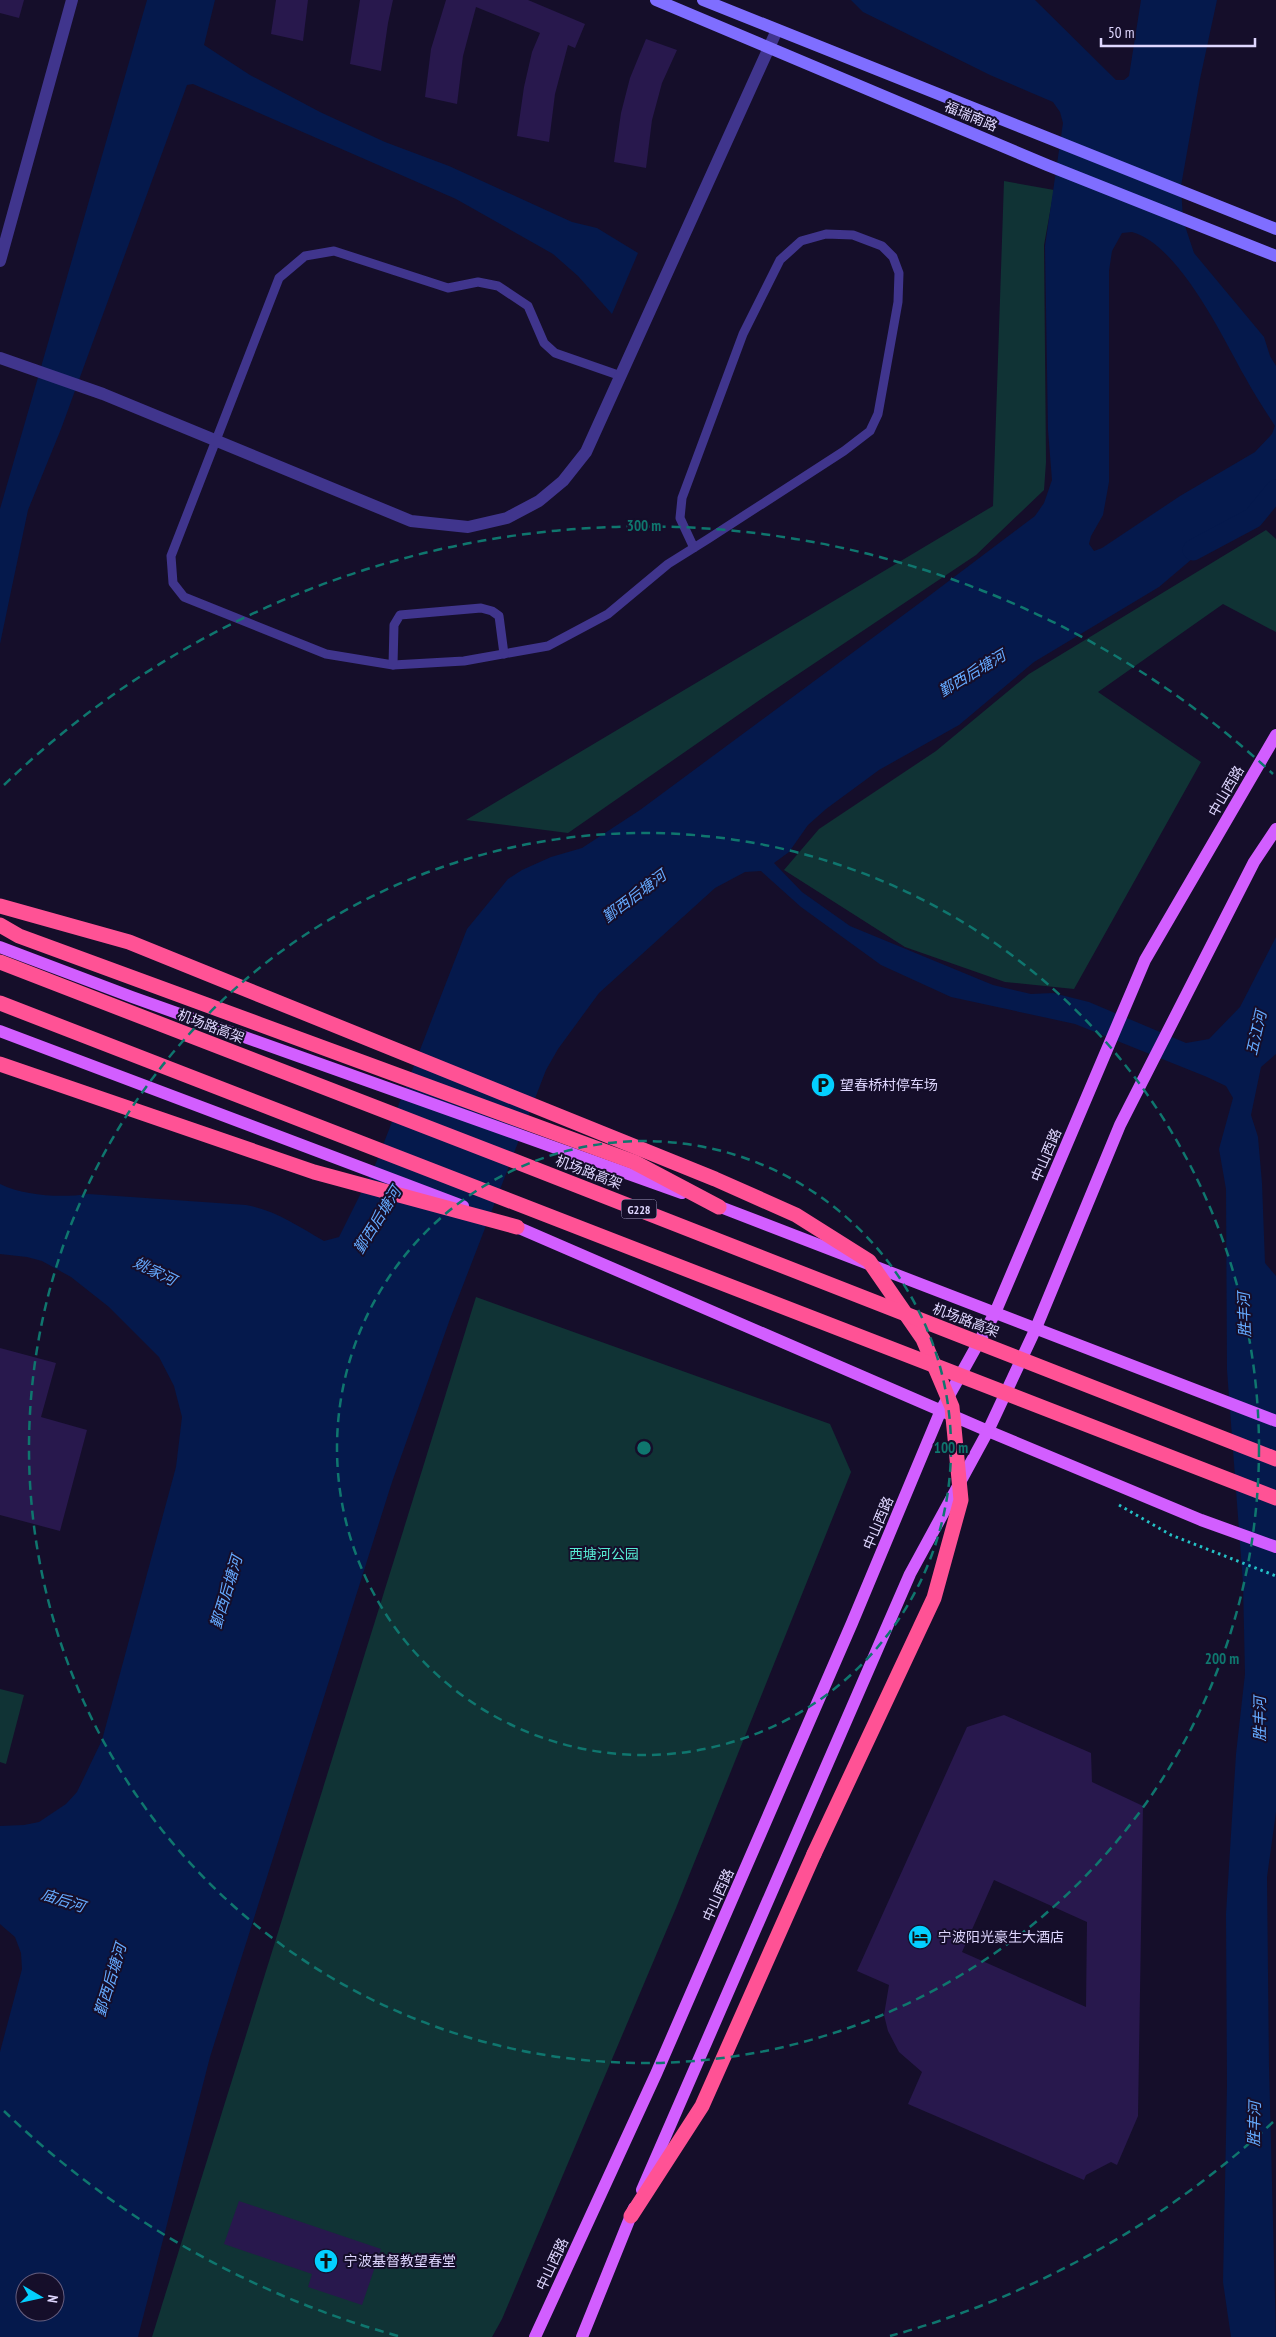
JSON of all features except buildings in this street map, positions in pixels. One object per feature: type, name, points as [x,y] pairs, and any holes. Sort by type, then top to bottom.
[{"type":"highway","points":[[0,906],[129,942],[716,1179],[796,1215],[870,1262],[923,1339],[952,1407],[961,1500],[934,1598],[814,1854],[702,2106],[631,2216]]},
{"type":"highway","points":[[0,925],[28,939],[634,1162],[719,1207]]},
{"type":"highway","name":"机场路高架","points":[[0,962],[1276,1459]]},
{"type":"highway","points":[[0,1003],[1276,1498]]},
{"type":"highway","points":[[0,1064],[314,1172],[521,1229]]},
{"type":"main road","name":"中山西路","points":[[535,2337],[660,2065],[852,1624],[942,1410],[995,1313],[1145,960],[1276,735]]},
{"type":"main road","points":[[582,2337],[631,2216],[910,1574],[988,1431],[1036,1328],[1120,1125],[1254,862],[1276,829]]},
{"type":"main road","points":[[0,947],[132,997],[719,1207],[1276,1421]]},
{"type":"main road","points":[[0,1031],[521,1229],[988,1431],[1202,1520],[1276,1547]]},
{"type":"street","points":[[0,261],[72,0]]},
{"type":"street","name":"福瑞南路","points":[[656,0],[1047,165],[1276,256]]},
{"type":"street","name":"福瑞南路","points":[[703,0],[1276,229]]},
{"type":"street","points":[[0,358],[103,394],[412,521],[468,527],[507,518],[539,501],[563,481],[586,452],[777,30]]},
{"type":"lane","points":[[620,376],[555,354],[544,343],[528,306],[498,286],[478,282],[448,288],[334,251],[305,256],[280,278],[171,556],[173,582],[184,597],[326,654],[393,665],[464,661],[548,646],[608,614],[668,564],[694,548],[836,456],[870,431],[878,414],[898,302],[899,273],[893,257],[882,246],[853,235],[826,234],[801,241],[780,260],[743,334],[682,498],[680,518],[694,548]]},
{"type":"lane","points":[[393,665],[394,625],[400,615],[481,608],[492,610],[499,616],[504,654]]},
{"type":"path","points":[[1209,1550],[1276,1576]]},
{"type":"green space","points":[[1004,181],[1054,190],[1044,245],[1046,462],[1044,490],[976,555],[767,695],[568,833],[466,820],[993,506]]},
{"type":"green space","points":[[1266,530],[1276,539],[1276,632],[1223,604],[1098,692],[1201,762],[1074,989],[1005,982],[905,947],[784,870],[819,829],[936,751],[1029,674]]},
{"type":"green space","name":"西塘河公园","points":[[476,1297],[830,1424],[851,1472],[676,1908],[502,2319],[492,2337],[152,2337]]},
{"type":"green space","points":[[0,1689],[24,1695],[6,1764],[0,1762]]},
{"type":"water","points":[[147,0],[215,0],[204,45],[250,75],[320,112],[385,142],[449,166],[572,222],[597,228],[638,253],[612,314],[578,276],[553,254],[456,199],[193,84],[187,85],[61,429],[28,510],[0,644],[0,509]]},
{"type":"water","points":[[851,0],[1035,0],[1116,80],[1124,80],[1129,76],[1141,0],[1217,0],[1200,79],[1181,186],[1183,220],[1194,253],[1264,337],[1270,356],[1276,366],[1276,479],[1239,519],[1159,587],[1034,662],[959,725],[879,770],[826,809],[808,825],[789,852],[774,863],[802,892],[850,926],[993,985],[1031,994],[1053,993],[1089,1002],[1186,1043],[1209,1039],[1240,1007],[1276,937],[1276,1054],[1261,1067],[1251,1115],[1258,1137],[1265,1263],[1276,1276],[1276,1812],[1267,1877],[1269,2067],[1276,2337],[1231,2337],[1223,2282],[1227,2086],[1226,1914],[1236,1754],[1245,1674],[1243,1583],[1227,1370],[1226,1189],[1219,1149],[1233,1098],[1226,1086],[1207,1077],[1075,1024],[951,997],[881,965],[801,907],[761,871],[745,872],[715,888],[599,993],[558,1049],[546,1070],[450,1319],[392,1482],[210,2057],[138,2337],[0,2337],[0,2052],[22,1969],[21,1953],[15,1937],[0,1924],[0,1826],[39,1822],[66,1804],[77,1792],[102,1740],[176,1467],[182,1417],[174,1386],[159,1357],[109,1307],[71,1277],[42,1261],[0,1254],[0,1184],[21,1191],[43,1195],[66,1196],[88,1194],[246,1205],[277,1215],[324,1241],[339,1237],[376,1163],[467,929],[508,879],[522,870],[551,857],[582,848],[640,810],[1035,516],[1044,503],[1052,480],[1048,430],[1045,246],[1063,123],[1060,112],[1053,102],[990,75],[863,12]],"holes":[[[1132,232],[1149,240],[1166,254],[1198,294],[1252,390],[1275,426],[1272,434],[1255,452],[1180,496],[1102,548],[1094,551],[1089,544],[1091,536],[1103,515],[1109,482],[1109,271],[1112,251],[1122,233]]]},
{"type":"waterway","name":"鄞西后塘河","points":[[1193,550],[1253,518],[1276,490]]},
{"type":"place","name":"望春桥村停车场","points":[[823,1085]]},
{"type":"place","name":"宁波阳光豪生大酒店","points":[[920,1937]]},
{"type":"place","name":"宁波基督教望春堂","points":[[326,2261]]},
{"type":"water label","name":"五江河","points":[[1256,1033]]},
{"type":"water label","name":"姚家河","points":[[155,1271]]},
{"type":"water label","name":"胜丰河","points":[[1244,1315]]},
{"type":"water label","name":"胜丰河","points":[[1259,1719]]},
{"type":"water label","name":"庙后河","points":[[63,1900]]},
{"type":"water label","name":"胜丰河","points":[[1254,2124]]}]
